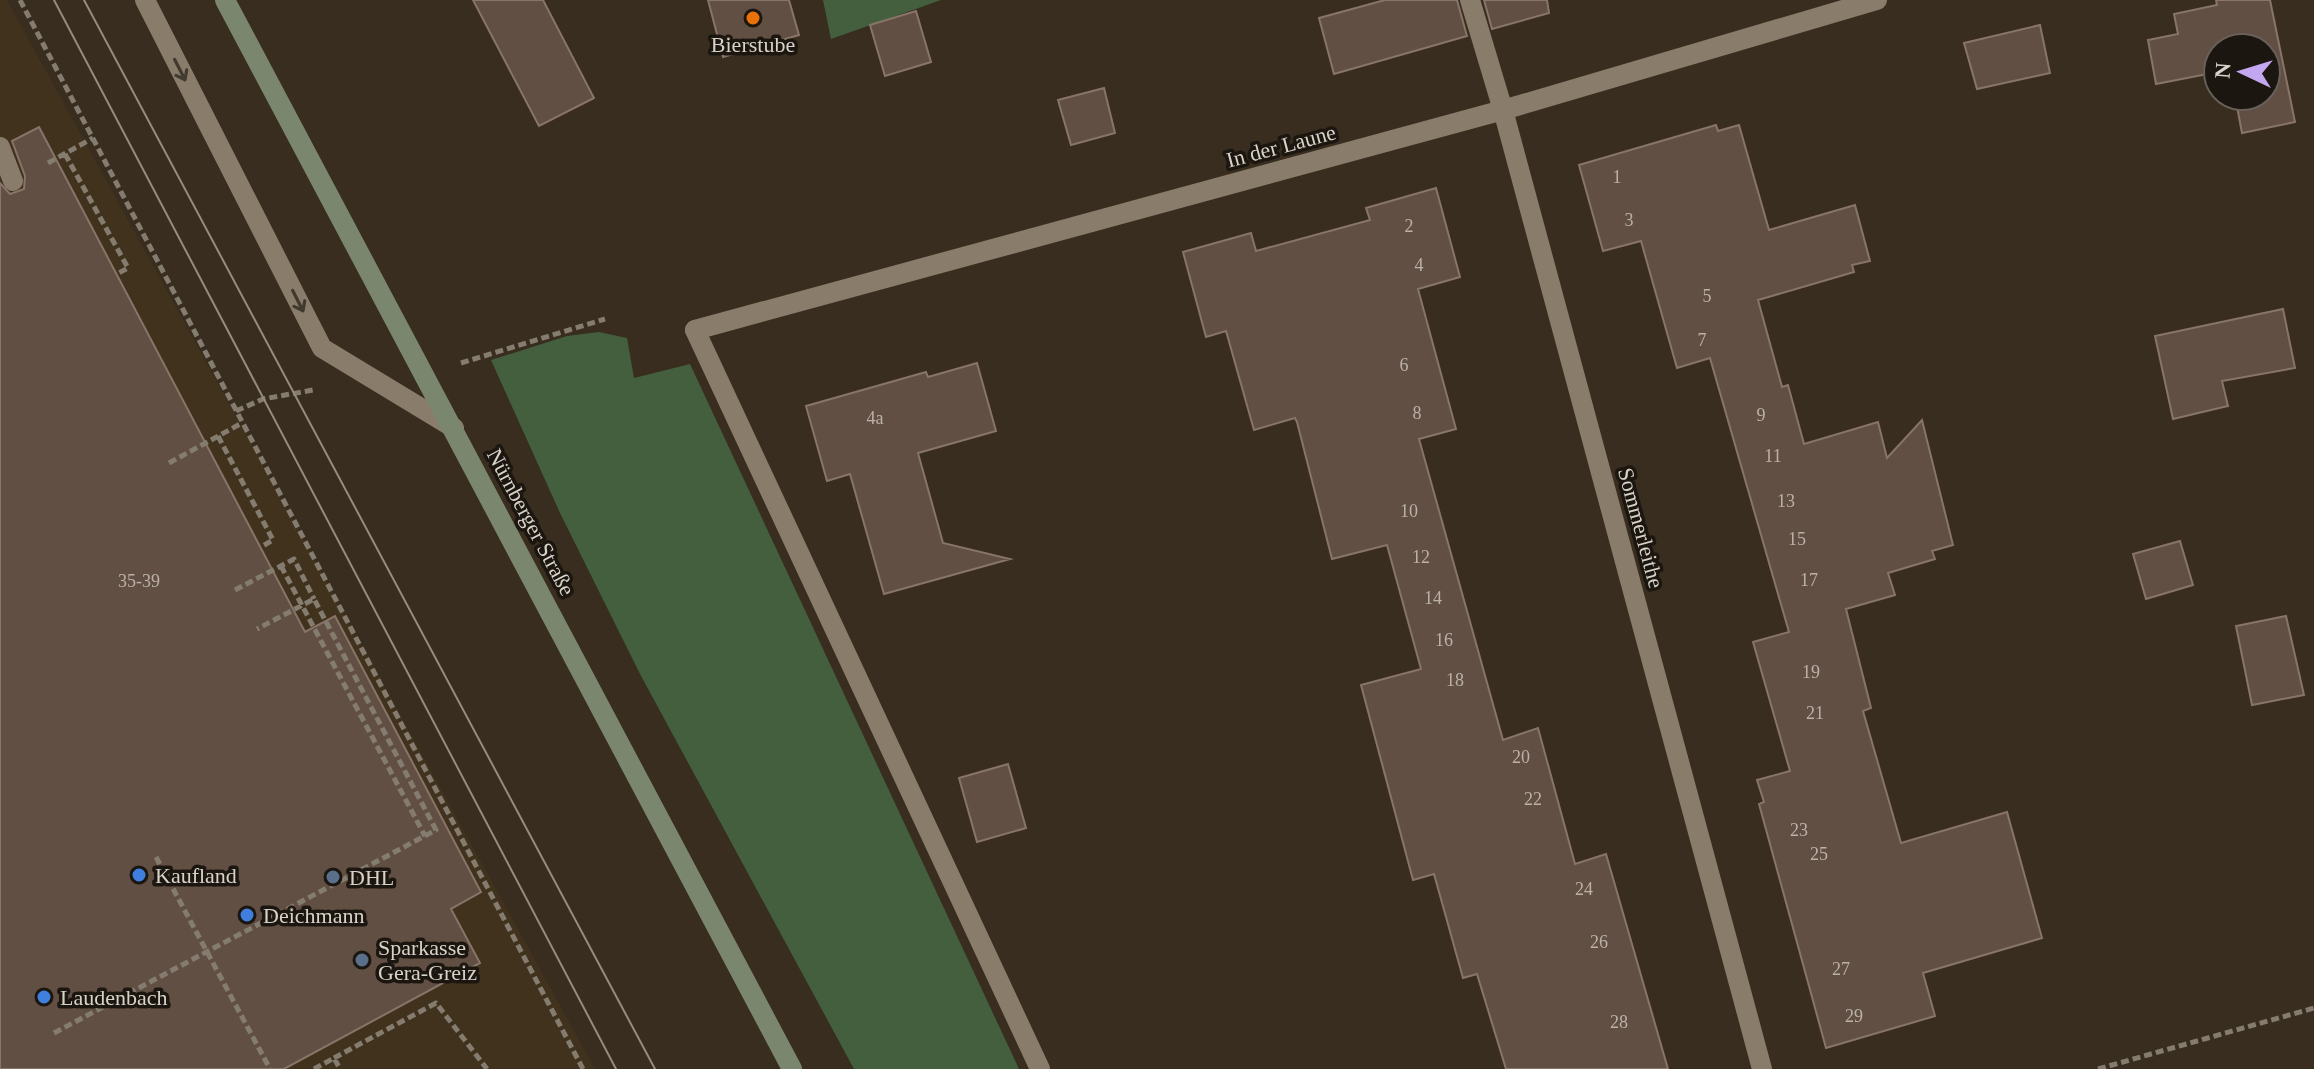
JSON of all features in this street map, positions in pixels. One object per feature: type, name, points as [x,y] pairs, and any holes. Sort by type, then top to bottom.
[{"type":"main road","name":"Nürnberger Straße","points":[[225,0],[792,1069]]},
{"type":"street","points":[[145,0],[322,348],[454,428]]},
{"type":"street","name":"Sommerleithe","points":[[1470,0],[1503,110],[1762,1069]]},
{"type":"street","name":"In der Laune","points":[[1040,1069],[695,330],[1503,110],[1877,0]]},
{"type":"street","points":[[0,147],[13,181]]},
{"type":"path","points":[[20,0],[583,1069]]},
{"type":"path","points":[[13,181],[93,138]]},
{"type":"path","points":[[65,154],[128,268],[117,274]]},
{"type":"path","points":[[169,463],[242,423]]},
{"type":"path","points":[[218,436],[273,540],[261,547]]},
{"type":"path","points":[[54,1033],[436,830],[294,559],[235,590]]},
{"type":"path","points":[[281,566],[425,836]]},
{"type":"path","points":[[257,629],[314,599]]},
{"type":"path","points":[[156,857],[270,1069]]},
{"type":"path","points":[[314,1069],[436,1003],[487,1069]]},
{"type":"path","points":[[2098,1069],[2314,1008]]},
{"type":"path","points":[[334,1058],[340,1069]]},
{"type":"shaded area","points":[[0,0],[7,0],[595,1069],[0,1069]]},
{"type":"green space","points":[[823,0],[941,0],[831,39]]},
{"type":"green space","points":[[599,332],[627,338],[634,378],[690,364],[1019,1069],[854,1069],[640,674],[560,513],[491,360],[567,336]]},
{"type":"building","points":[[473,0],[543,0],[594,98],[539,126]]},
{"type":"building","name":"Bierstube","points":[[708,0],[789,0],[799,35],[723,57]]},
{"type":"building","points":[[1385,0],[1457,0],[1467,36],[1334,74],[1319,18]]},
{"type":"building","points":[[1484,0],[1547,0],[1549,13],[1492,29]]},
{"type":"building","points":[[2216,0],[2270,0],[2277,32],[2202,32],[2202,75],[2156,84],[2148,40],[2178,34],[2174,14],[2217,5]]},
{"type":"building","points":[[916,11],[931,62],[885,76],[870,25]]},
{"type":"building","points":[[2040,25],[2050,73],[1977,89],[1964,43]]},
{"type":"building","points":[[2282,59],[2295,122],[2242,133],[2238,112],[2282,112]]},
{"type":"building","points":[[1104,88],[1115,133],[1071,145],[1058,100]]},
{"type":"building","points":[[1716,125],[1718,131],[1739,125],[1769,230],[1855,205],[1870,261],[1852,265],[1854,272],[1758,300],[1782,387],[1788,385],[1804,444],[1878,422],[1887,458],[1922,420],[1953,545],[1932,551],[1935,559],[1888,573],[1895,595],[1846,609],[1871,708],[1863,711],[1901,843],[2007,812],[2042,938],[1923,973],[1935,1016],[1826,1048],[1759,804],[1764,802],[1757,780],[1790,771],[1753,642],[1789,632],[1710,358],[1677,368],[1641,241],[1603,251],[1579,165]]},
{"type":"building","points":[[39,127],[305,632],[335,616],[481,892],[451,909],[480,963],[284,1069],[0,1069],[0,183],[10,194],[24,189],[25,176],[12,141]]},
{"type":"building","points":[[1436,188],[1460,277],[1418,289],[1456,429],[1419,439],[1503,740],[1538,728],[1575,864],[1606,854],[1668,1069],[1506,1069],[1477,974],[1463,978],[1434,874],[1413,880],[1361,685],[1421,669],[1387,545],[1332,559],[1297,422],[1295,418],[1254,430],[1226,331],[1206,337],[1183,252],[1251,233],[1256,251],[1370,220],[1366,208]]},
{"type":"building","points":[[2283,309],[2295,368],[2222,381],[2228,406],[2173,419],[2155,336]]},
{"type":"building","points":[[977,363],[996,431],[918,453],[943,543],[1010,559],[884,594],[850,474],[827,481],[806,406],[926,372],[928,377]]},
{"type":"building","points":[[2180,541],[2193,585],[2146,599],[2133,554]]},
{"type":"building","points":[[2286,616],[2304,695],[2252,705],[2236,626]]},
{"type":"building","points":[[1008,764],[1026,828],[977,842],[959,778]]},
{"type":"tram line","points":[[54,0],[616,1069]]},
{"type":"tram line","points":[[84,0],[655,1069]]},
{"type":"place","name":"Bierstube","points":[[753,18]]},
{"type":"place","name":"Kaufland","points":[[139,875]]},
{"type":"place","name":"DHL","points":[[333,877]]},
{"type":"place","name":"Deichmann","points":[[247,915]]},
{"type":"place","name":"Sparkasse Gera-Greiz","points":[[362,960]]},
{"type":"place","name":"Laudenbach","points":[[44,997]]}]
